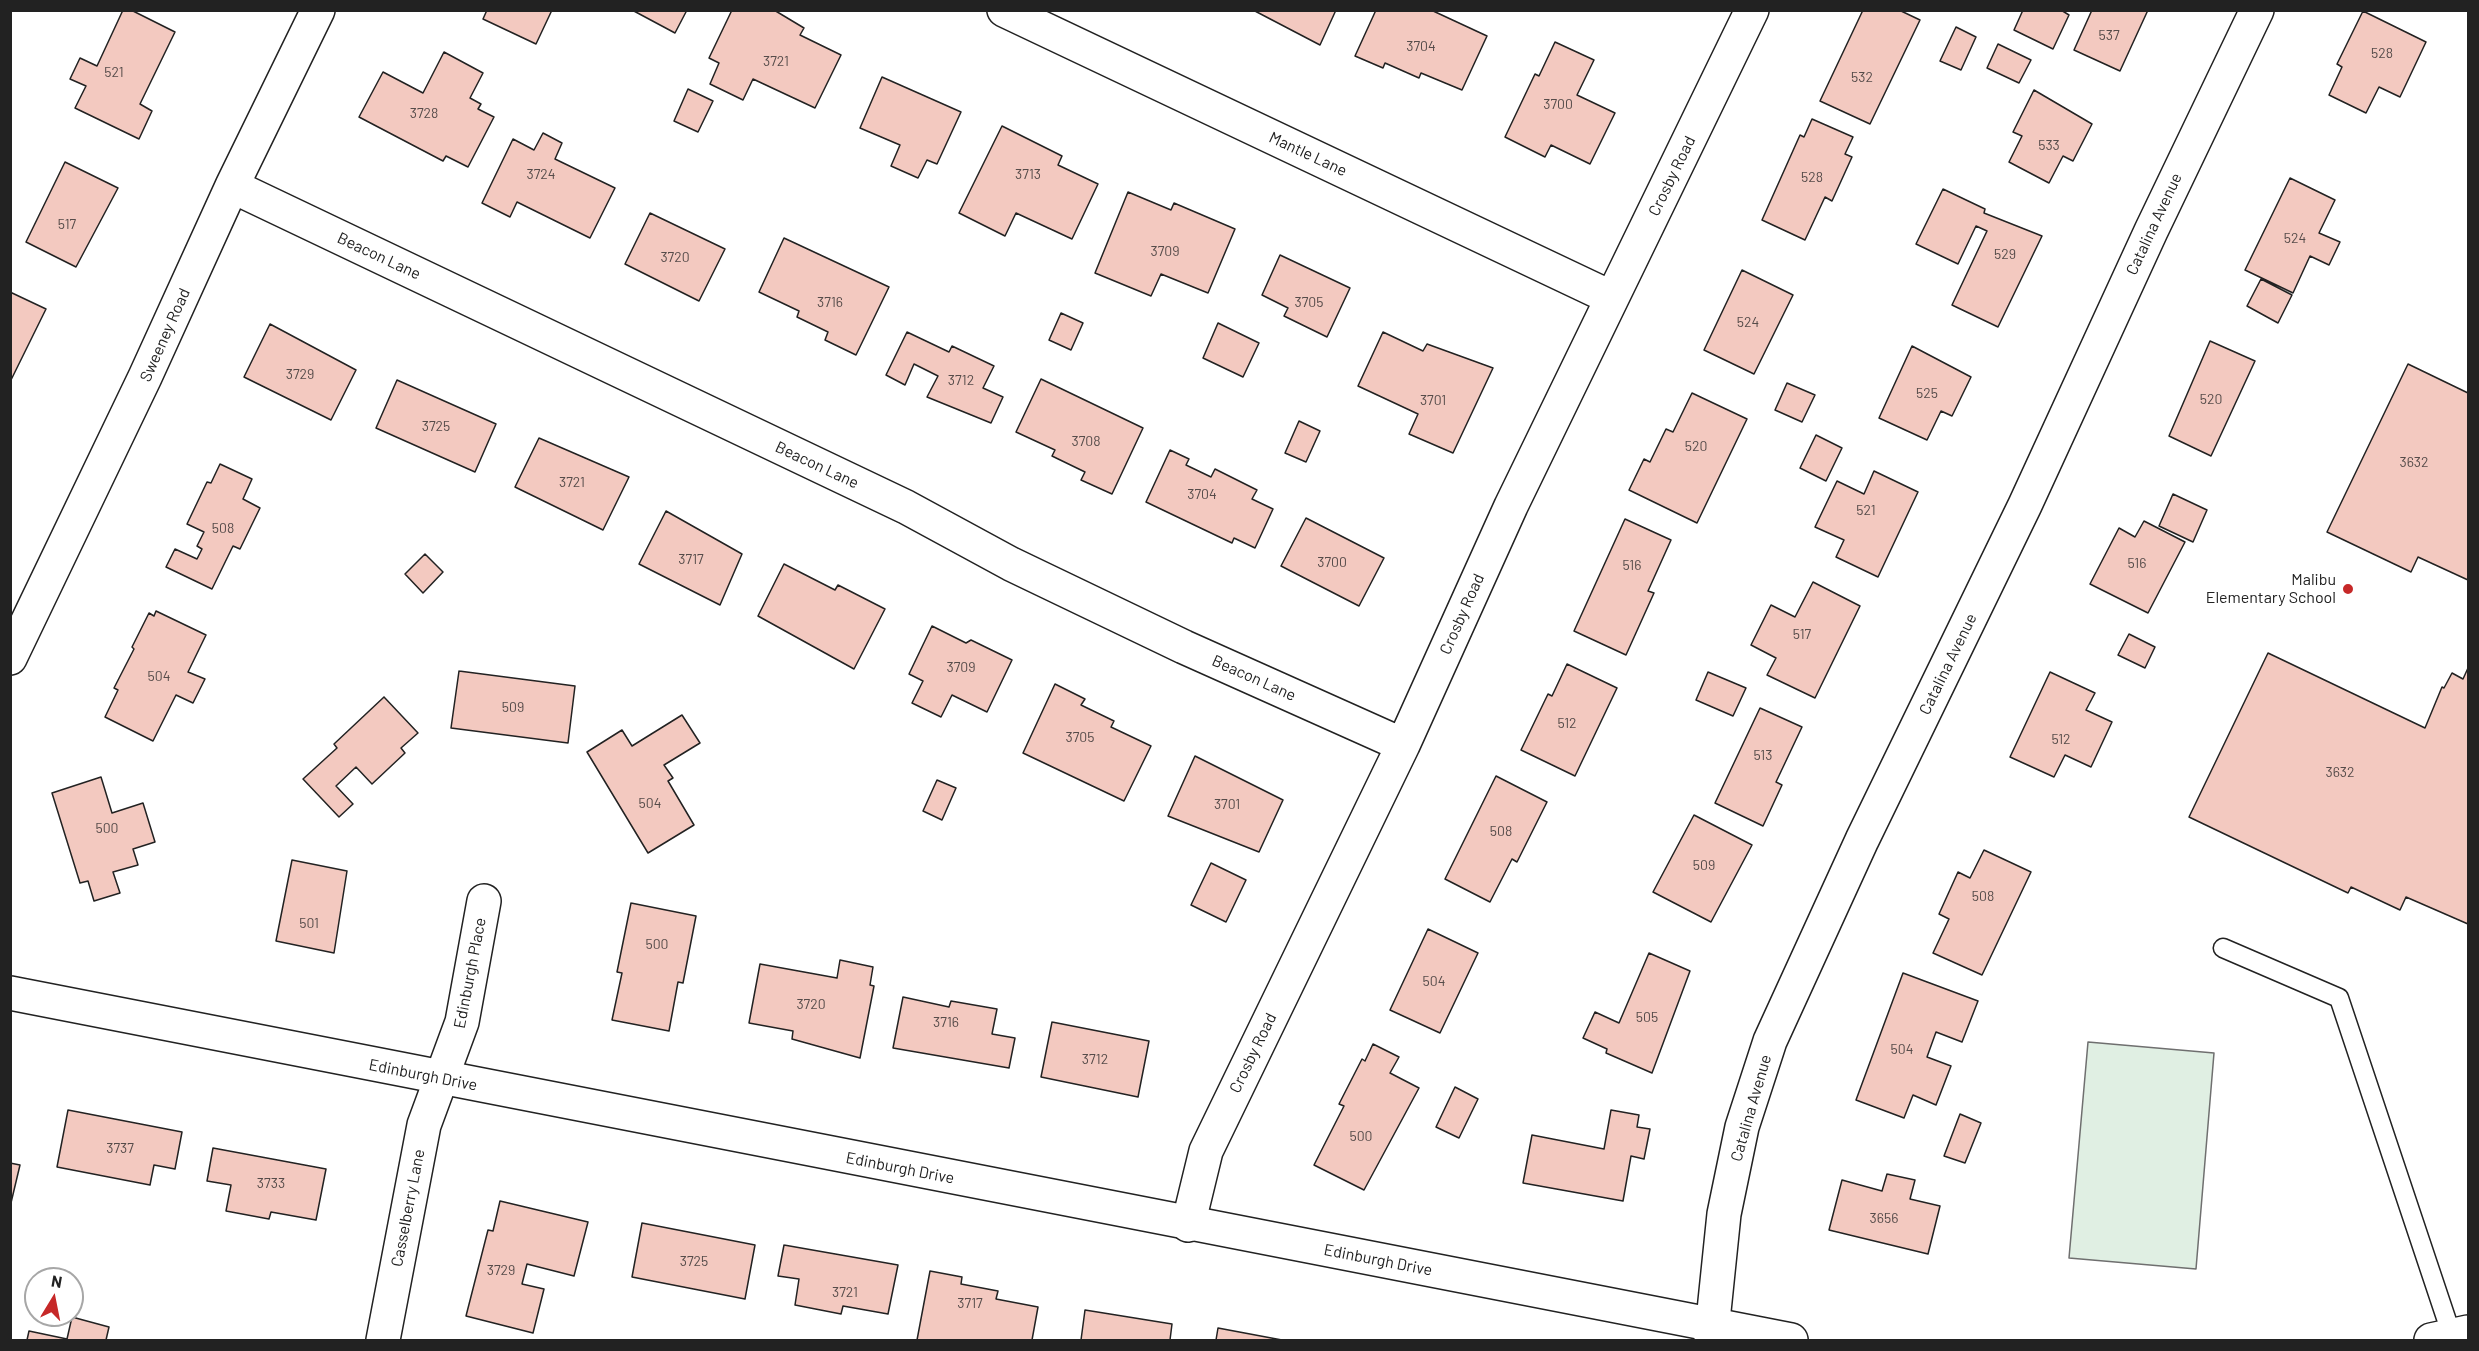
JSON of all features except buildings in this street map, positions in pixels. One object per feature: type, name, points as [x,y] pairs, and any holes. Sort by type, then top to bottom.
[{"type":"street","name":"Sweeney Road","points":[[10,658],[145,377],[232,186],[318,10]]},
{"type":"street","name":"Mantle Lane","points":[[1004,10],[1612,298]]},
{"type":"street","name":"Crosby Road","points":[[1188,1225],[1206,1151],[1402,745],[1511,506],[1752,10]]},
{"type":"street","name":"Catalina Avenue","points":[[1712,1334],[1724,1214],[1742,1127],[1770,1041],[1862,840],[2025,505],[2151,231],[2257,10]]},
{"type":"street","name":"Beacon Lane","points":[[232,186],[906,507],[1011,564],[1174,642],[1402,745]]},
{"type":"street","name":"Edinburgh Place","points":[[442,1079],[469,996],[484,901]]},
{"type":"street","name":"Edinburgh Drive","points":[[10,993],[1188,1225],[1712,1334],[1791,1341]]},
{"type":"street","name":"Casselberry Lane","points":[[383,1341],[424,1125],[442,1079]]},
{"type":"lane","points":[[2223,948],[2339,998],[2451,1336]]},
{"type":"green space","points":[[2088,1042],[2214,1053],[2196,1269],[2069,1258]]},
{"type":"place","name":"Malibu Elementary School","points":[[2348,589]]}]
